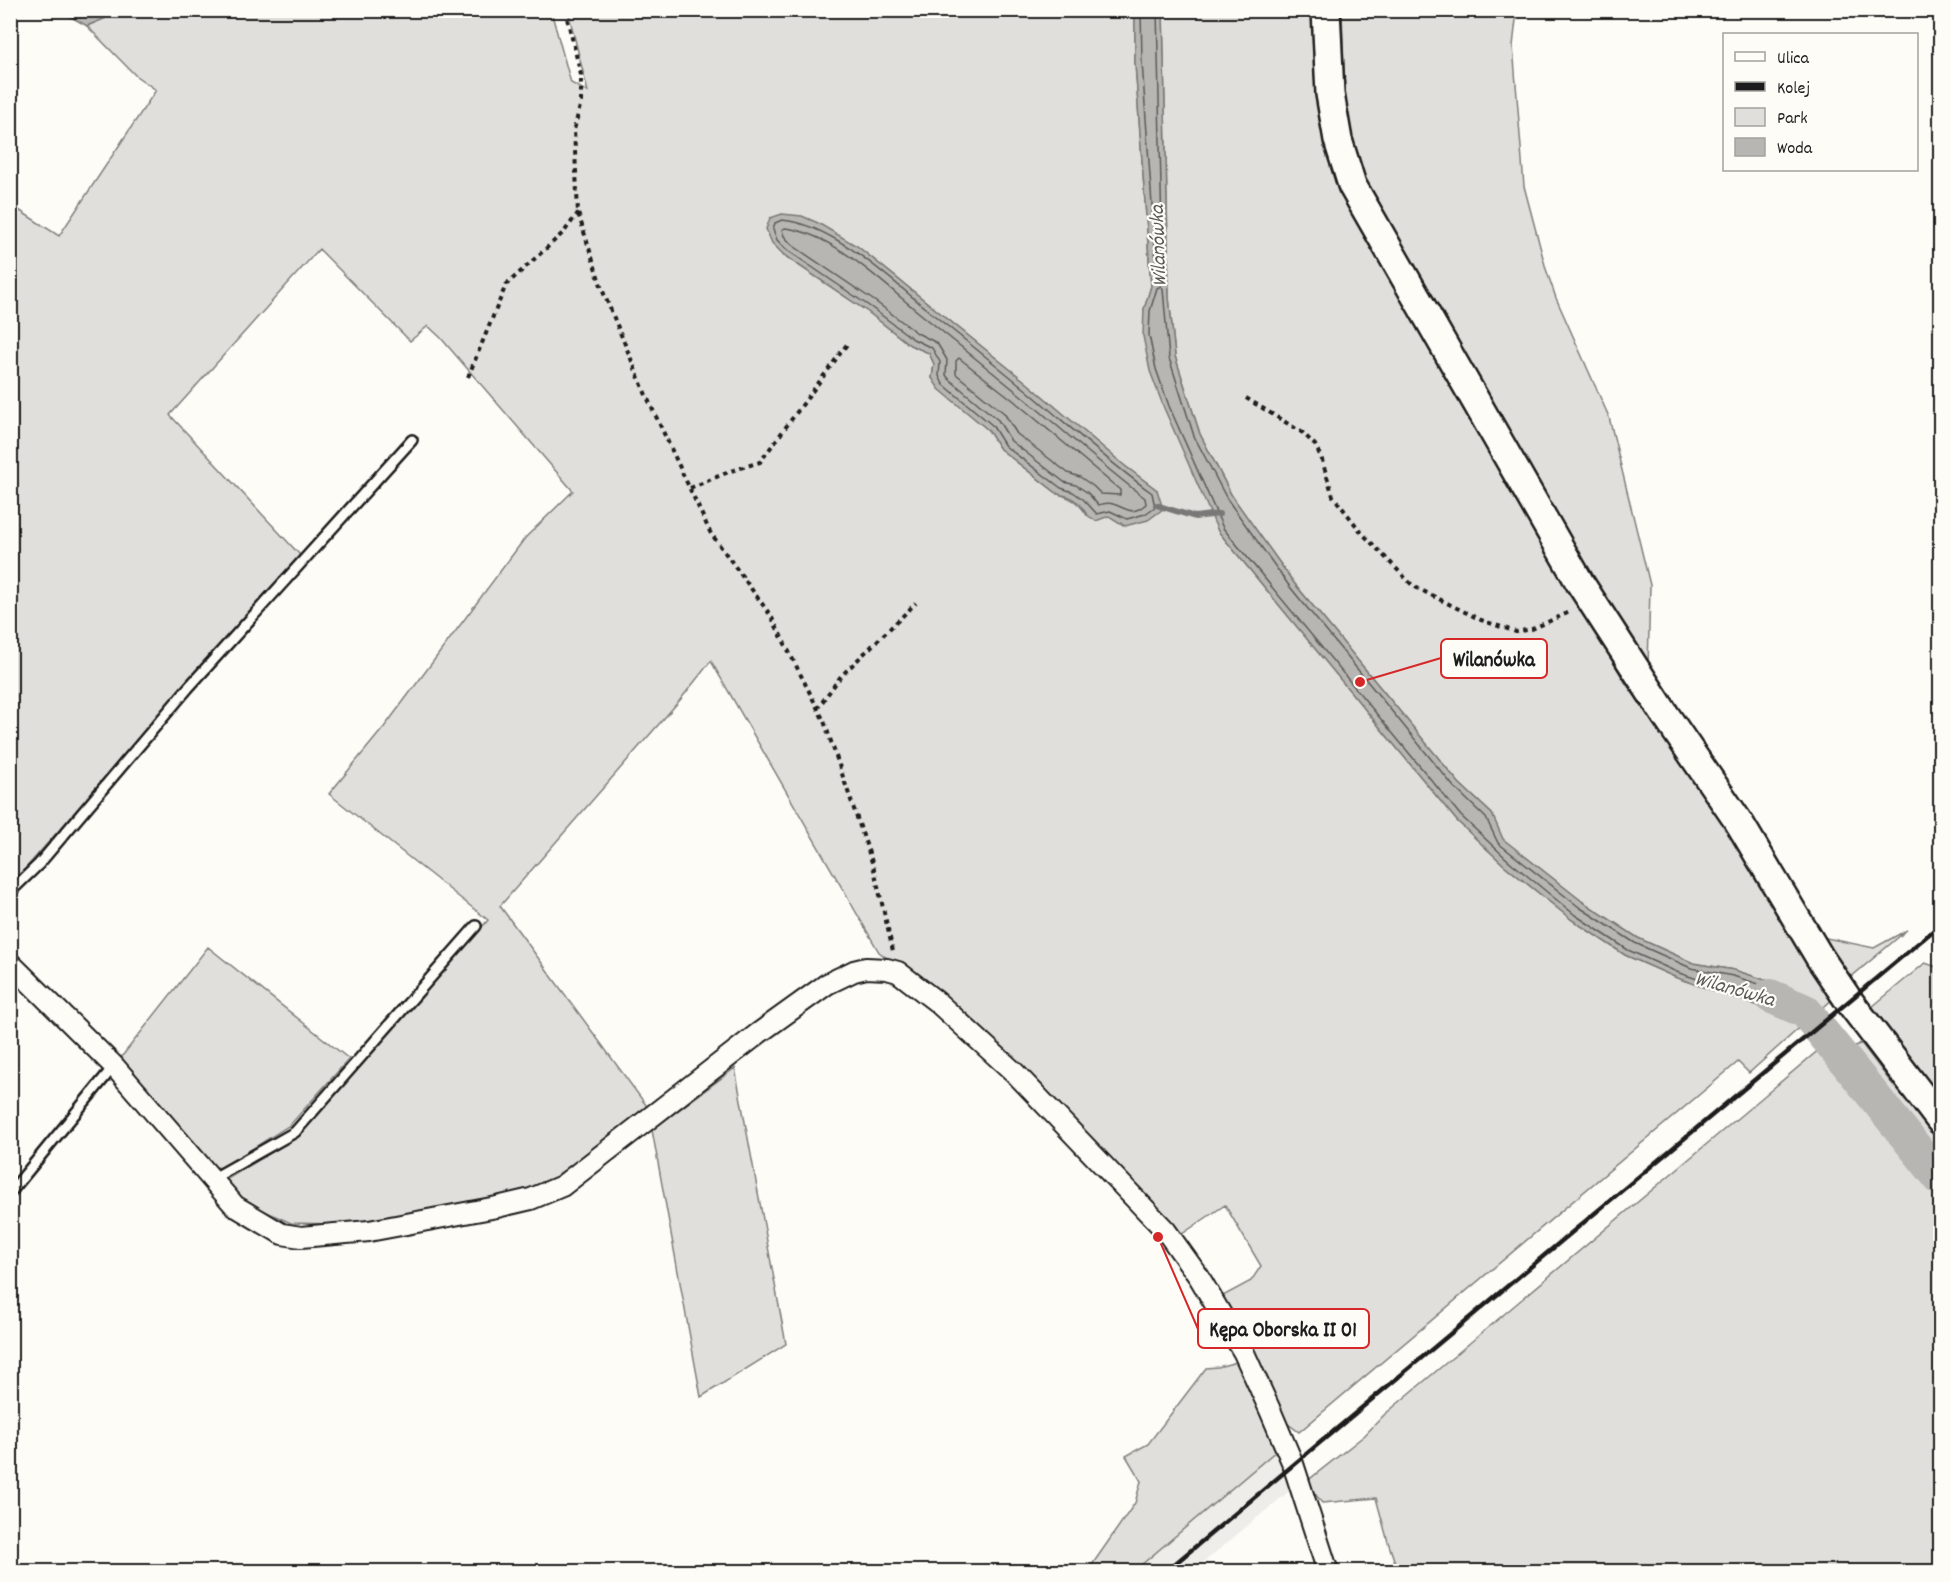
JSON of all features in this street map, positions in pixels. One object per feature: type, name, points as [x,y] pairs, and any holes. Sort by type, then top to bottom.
[{"type":"street","points":[[1326,10],[1329,94],[1338,140],[1352,185],[1593,603],[1666,716],[1740,824],[1820,958],[1941,1120]]},
{"type":"street","points":[[10,963],[114,1066],[235,1206],[282,1234],[301,1237],[369,1231],[497,1208],[531,1199],[562,1186],[759,1033],[827,984],[838,977],[866,968],[898,972],[937,1002],[1015,1073],[1166,1231],[1199,1277],[1244,1353],[1279,1431],[1293,1464],[1328,1572]]},
{"type":"lane","points":[[10,892],[39,864],[188,688],[412,440]]},
{"type":"lane","points":[[211,1180],[296,1132],[476,926]]},
{"type":"lane","points":[[10,1193],[114,1066]]},
{"type":"path","points":[[565,10],[581,75],[581,102],[574,130],[578,213],[602,289],[646,395],[710,532],[771,616],[824,721],[873,865],[898,972]]},
{"type":"path","points":[[468,376],[506,285],[564,232],[578,213]]},
{"type":"path","points":[[690,488],[760,462],[848,343]]},
{"type":"path","points":[[1246,398],[1303,433],[1315,445],[1333,496],[1369,541],[1413,586],[1481,620],[1516,632],[1532,629],[1593,603]]},
{"type":"path","points":[[817,709],[842,676],[916,603]]},
{"type":"shaded area","points":[[1277,1450],[1293,1488],[1193,1571],[1134,1572]]},
{"type":"green space","points":[[108,10],[551,11],[571,83],[588,92],[568,11],[1135,11],[1135,63],[1151,286],[1144,310],[1218,531],[1457,821],[1504,865],[1572,920],[1625,955],[1677,978],[1806,1022],[1749,1073],[1738,1062],[1299,1432],[1280,1418],[1255,1353],[1221,1297],[1251,1281],[1261,1266],[1225,1205],[1179,1236],[1156,1204],[955,1009],[879,952],[711,661],[680,700],[500,906],[649,1109],[544,1185],[461,1214],[335,1224],[291,1223],[240,1200],[224,1181],[300,1135],[488,920],[329,794],[385,726],[525,538],[573,491],[440,337],[428,326],[410,341],[319,249],[170,415],[300,555],[11,885],[11,205],[59,236],[156,90],[136,76],[87,26],[106,18]],"holes":[[[857,246],[1027,383],[1125,466],[1157,490],[1087,515],[1075,502],[1058,494],[1000,449],[988,430],[932,378],[934,364],[929,353],[910,345],[868,312],[783,255]]]},
{"type":"green space","points":[[1163,11],[1317,11],[1320,81],[1328,157],[1342,192],[1626,684],[1697,777],[1835,997],[1817,1013],[1781,985],[1734,970],[1693,963],[1638,938],[1583,902],[1502,839],[1492,814],[1459,783],[1294,583],[1232,496],[1200,434],[1175,356],[1169,297]]},
{"type":"green space","points":[[1342,11],[1517,11],[1513,46],[1524,186],[1556,298],[1609,417],[1650,585],[1648,669],[1639,664],[1365,190],[1346,133]]},
{"type":"green space","points":[[1907,930],[1845,982],[1817,936],[1874,948]]},
{"type":"green space","points":[[208,947],[349,1059],[290,1125],[222,1168],[210,1166],[119,1060]]},
{"type":"green space","points":[[1925,963],[1940,968],[1940,1087],[1920,1082],[1867,1011]]},
{"type":"green space","points":[[1833,1038],[1846,1051],[1861,1043],[1889,1080],[1940,1137],[1940,1571],[1398,1571],[1376,1498],[1322,1503],[1306,1482],[1365,1435],[1384,1415]]},
{"type":"green space","points":[[735,1068],[786,1344],[701,1397],[652,1130]]},
{"type":"green space","points":[[1237,1362],[1277,1450],[1134,1571],[1087,1572],[1135,1503],[1141,1481],[1126,1456],[1148,1444],[1206,1368]]},
{"type":"water","points":[[108,10],[106,18],[87,26],[60,11]]},
{"type":"water","points":[[1135,11],[1163,11],[1169,297],[1175,356],[1200,434],[1232,496],[1294,583],[1459,783],[1492,814],[1503,839],[1583,902],[1638,938],[1693,963],[1734,970],[1781,985],[1817,1013],[1806,1022],[1677,978],[1625,955],[1572,920],[1504,865],[1457,821],[1218,531],[1164,408],[1150,371],[1143,336],[1144,309],[1151,286],[1135,63]]},
{"type":"water","points":[[782,214],[802,216],[857,246],[1157,490],[1163,509],[1148,520],[1125,526],[1109,516],[1096,521],[1087,515],[1080,504],[1070,497],[1058,494],[1000,449],[988,430],[939,389],[932,378],[934,364],[929,353],[910,345],[868,312],[784,255],[772,243],[766,229],[770,218]]},
{"type":"waterway","points":[[1156,505],[1195,517],[1219,514]]},
{"type":"waterway","name":"Wilanówka","points":[[1770,996],[1805,1011],[1940,1178]]},
{"type":"railway","points":[[1165,1572],[1940,925]]},
{"type":"place","name":"Wilanówka","points":[[1360,682]]},
{"type":"place","name":"Kępa Oborska II 01","points":[[1158,1237]]}]
